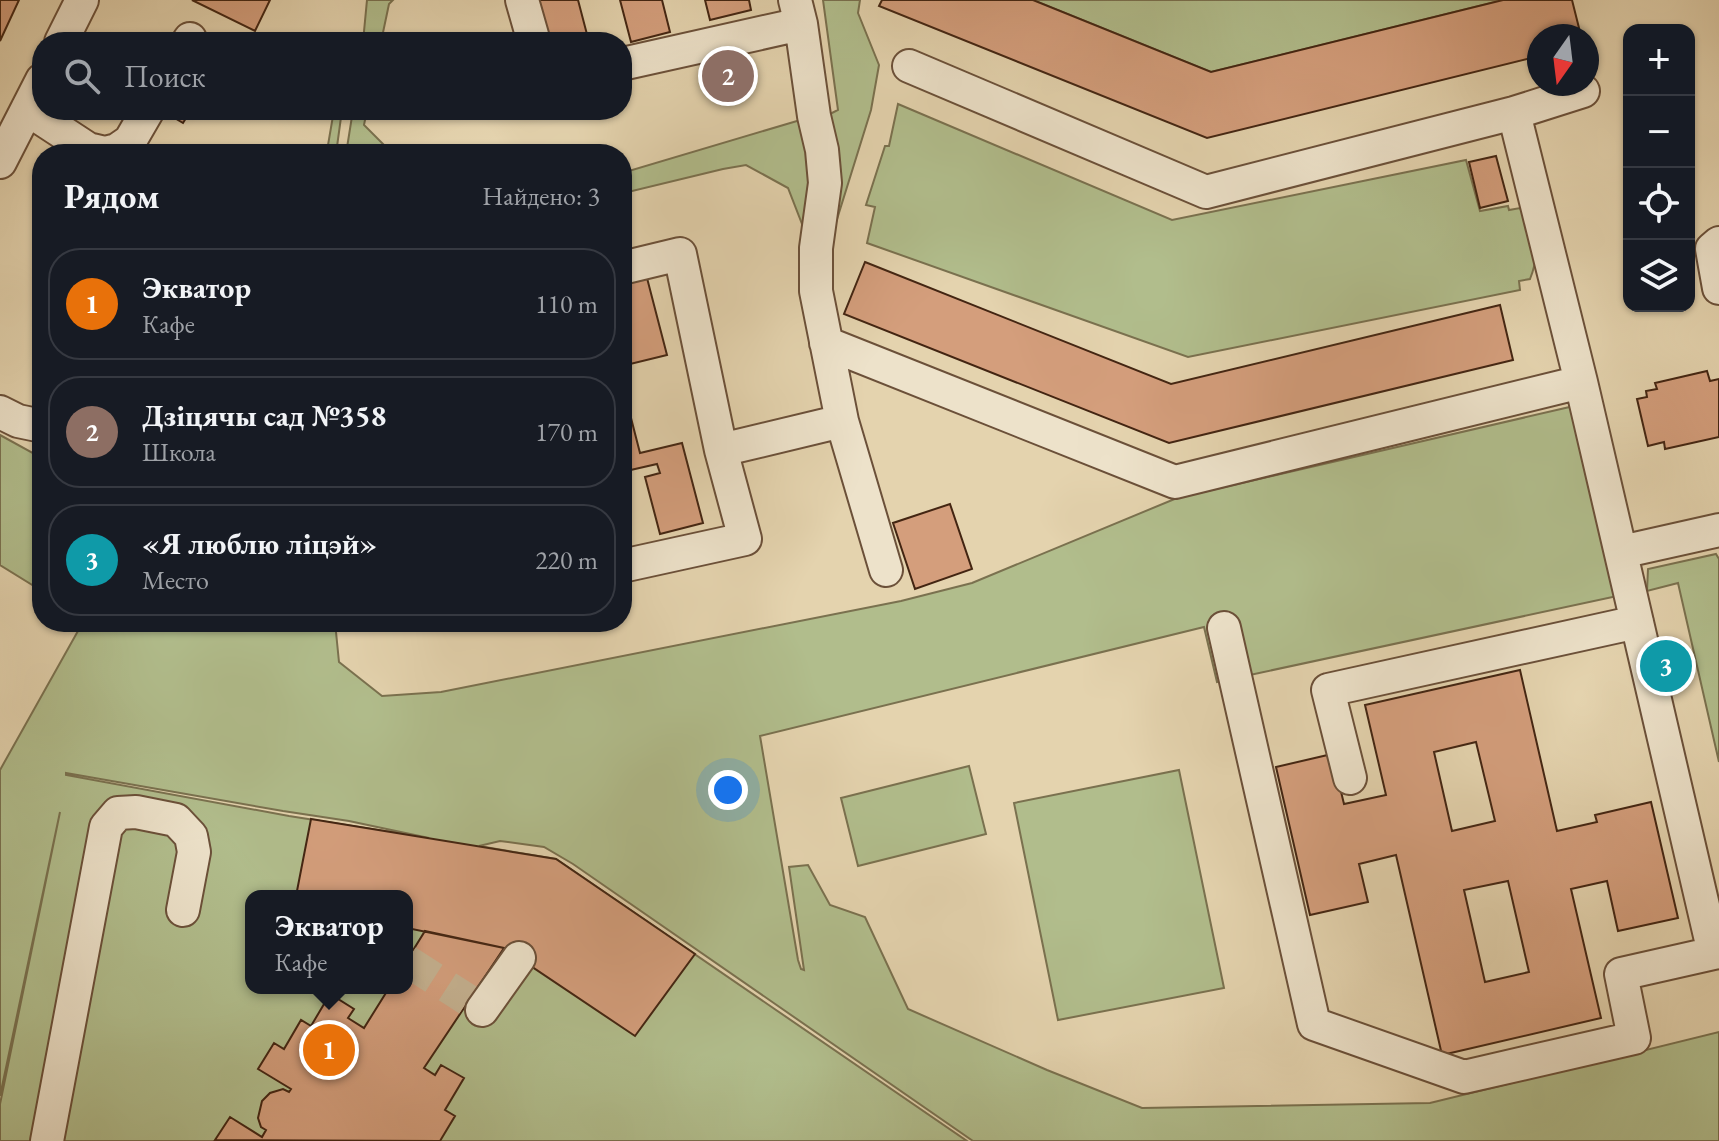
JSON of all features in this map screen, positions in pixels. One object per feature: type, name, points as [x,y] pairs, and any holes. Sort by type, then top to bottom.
[{"type":"lane","points":[[66,32],[82,0]]},
{"type":"lane","points":[[522,0],[531,32]]},
{"type":"lane","points":[[632,61],[798,12],[825,183],[816,248],[816,291],[842,421],[886,570]]},
{"type":"lane","points":[[909,66],[1206,192],[1514,113],[1567,96]]},
{"type":"lane","points":[[0,162],[32,99]]},
{"type":"lane","points":[[27,109],[32,112]]},
{"type":"lane","points":[[1224,628],[1314,1024],[1464,1077],[1634,1038],[1621,974],[1714,953],[1581,382],[1514,113]]},
{"type":"lane","points":[[44,120],[80,144]]},
{"type":"lane","points":[[126,144],[142,120]]},
{"type":"lane","points":[[1719,243],[1712,249],[1719,288]]},
{"type":"lane","points":[[632,266],[680,254],[721,450],[745,539],[632,564]]},
{"type":"lane","points":[[826,343],[1175,482],[1581,382]]},
{"type":"lane","points":[[0,412],[32,424]]},
{"type":"lane","points":[[721,450],[842,421]]},
{"type":"lane","points":[[1621,552],[1719,530]]},
{"type":"lane","points":[[1350,778],[1328,690],[1637,622]]},
{"type":"lane","points":[[47,1141],[106,827],[118,813],[136,812],[176,820],[191,836],[194,852],[183,910]]},
{"type":"lane","points":[[482,1010],[519,958]]},
{"type":"green space","points":[[367,0],[393,0],[389,4],[383,32],[364,32]]},
{"type":"green space","points":[[823,0],[860,0],[858,13],[879,65],[871,110],[824,261],[828,115],[838,110]]},
{"type":"green space","points":[[1033,0],[1503,0],[1211,72]]},
{"type":"green space","points":[[898,104],[1172,220],[1466,160],[1480,211],[1508,206],[1509,210],[1520,208],[1535,242],[1534,268],[1530,279],[1519,281],[1520,290],[1188,357],[867,243],[875,207],[866,205],[885,146],[889,146]]},
{"type":"green space","points":[[807,118],[816,160],[804,229],[788,188],[746,165],[632,191],[632,170]]},
{"type":"green space","points":[[332,120],[341,120],[337,144],[328,144]]},
{"type":"green space","points":[[351,120],[365,120],[364,125],[383,144],[348,144]]},
{"type":"green space","points":[[1574,406],[1622,595],[1217,682],[1204,627],[760,736],[798,960],[804,970],[789,867],[808,865],[830,905],[865,917],[908,1009],[1142,1108],[1430,1103],[1719,1032],[1719,1141],[973,1141],[573,864],[544,847],[500,841],[479,846],[556,859],[967,1141],[0,1141],[0,1104],[60,812],[0,1096],[0,770],[77,632],[336,632],[339,662],[382,696],[441,692],[901,601],[972,583],[1177,498]],"holes":[[[66,773],[429,838],[289,816]]]},
{"type":"green space","points":[[0,435],[32,453],[32,585],[0,565]]},
{"type":"green space","points":[[1716,554],[1719,559],[1719,762],[1678,583],[1647,591],[1648,569]]},
{"type":"green space","points":[[969,766],[986,834],[858,866],[841,798]]},
{"type":"green space","points":[[1179,770],[1224,988],[1058,1020],[1014,803]]},
{"type":"building","points":[[0,0],[19,0],[0,41]]},
{"type":"building","points":[[192,0],[270,0],[255,31]]},
{"type":"building","points":[[530,0],[578,0],[586,32],[538,32]]},
{"type":"building","points":[[620,0],[662,0],[670,32],[632,42],[632,32],[628,32]]},
{"type":"building","points":[[705,0],[749,0],[751,10],[710,20]]},
{"type":"building","points":[[882,0],[1033,0],[1211,72],[1503,0],[1572,0],[1578,24],[1527,24],[1527,59],[1207,138],[879,6]]},
{"type":"building","points":[[1496,156],[1508,201],[1480,208],[1469,162]]},
{"type":"building","points":[[865,262],[1171,384],[1500,305],[1513,360],[1169,443],[844,314]]},
{"type":"building","points":[[647,278],[667,355],[632,364],[632,282]]},
{"type":"building","points":[[1707,371],[1710,381],[1719,379],[1719,437],[1665,449],[1664,442],[1648,446],[1637,399],[1647,397],[1646,391],[1657,389],[1655,383]]},
{"type":"building","points":[[632,422],[640,453],[682,443],[703,523],[660,534],[645,477],[660,473],[657,464],[632,470]]},
{"type":"building","points":[[950,504],[972,569],[915,589],[893,523]]},
{"type":"building","points":[[1520,670],[1557,831],[1597,822],[1595,815],[1651,802],[1678,918],[1618,931],[1607,881],[1571,889],[1601,1018],[1442,1055],[1396,855],[1359,864],[1368,902],[1310,915],[1276,767],[1332,754],[1344,804],[1386,795],[1365,705]],"holes":[[[1476,742],[1495,821],[1452,831],[1434,752]],[[1508,881],[1529,972],[1485,982],[1464,890]]]},
{"type":"building","points":[[311,819],[556,859],[695,954],[635,1036],[504,948],[413,929],[413,890],[297,890]]},
{"type":"building","points":[[425,931],[504,948],[424,1068],[435,1075],[441,1065],[464,1078],[445,1110],[455,1116],[440,1141],[215,1140],[230,1117],[262,1137],[266,1130],[261,1127],[258,1118],[262,1101],[270,1093],[283,1089],[289,1092],[291,1089],[258,1069],[274,1043],[284,1049],[301,1020],[311,1026],[330,994],[354,1009],[348,1018],[364,1028],[385,994],[413,994],[413,950]]},
{"type":"tunnel","points":[[413,965],[468,1000]]},
{"type":"place","name":"Дзіцячы сад №358","points":[[728,76]]},
{"type":"place","name":"«Я люблю ліцэй»","points":[[1666,666]]},
{"type":"place","name":"Экватор","points":[[329,1050]]}]
